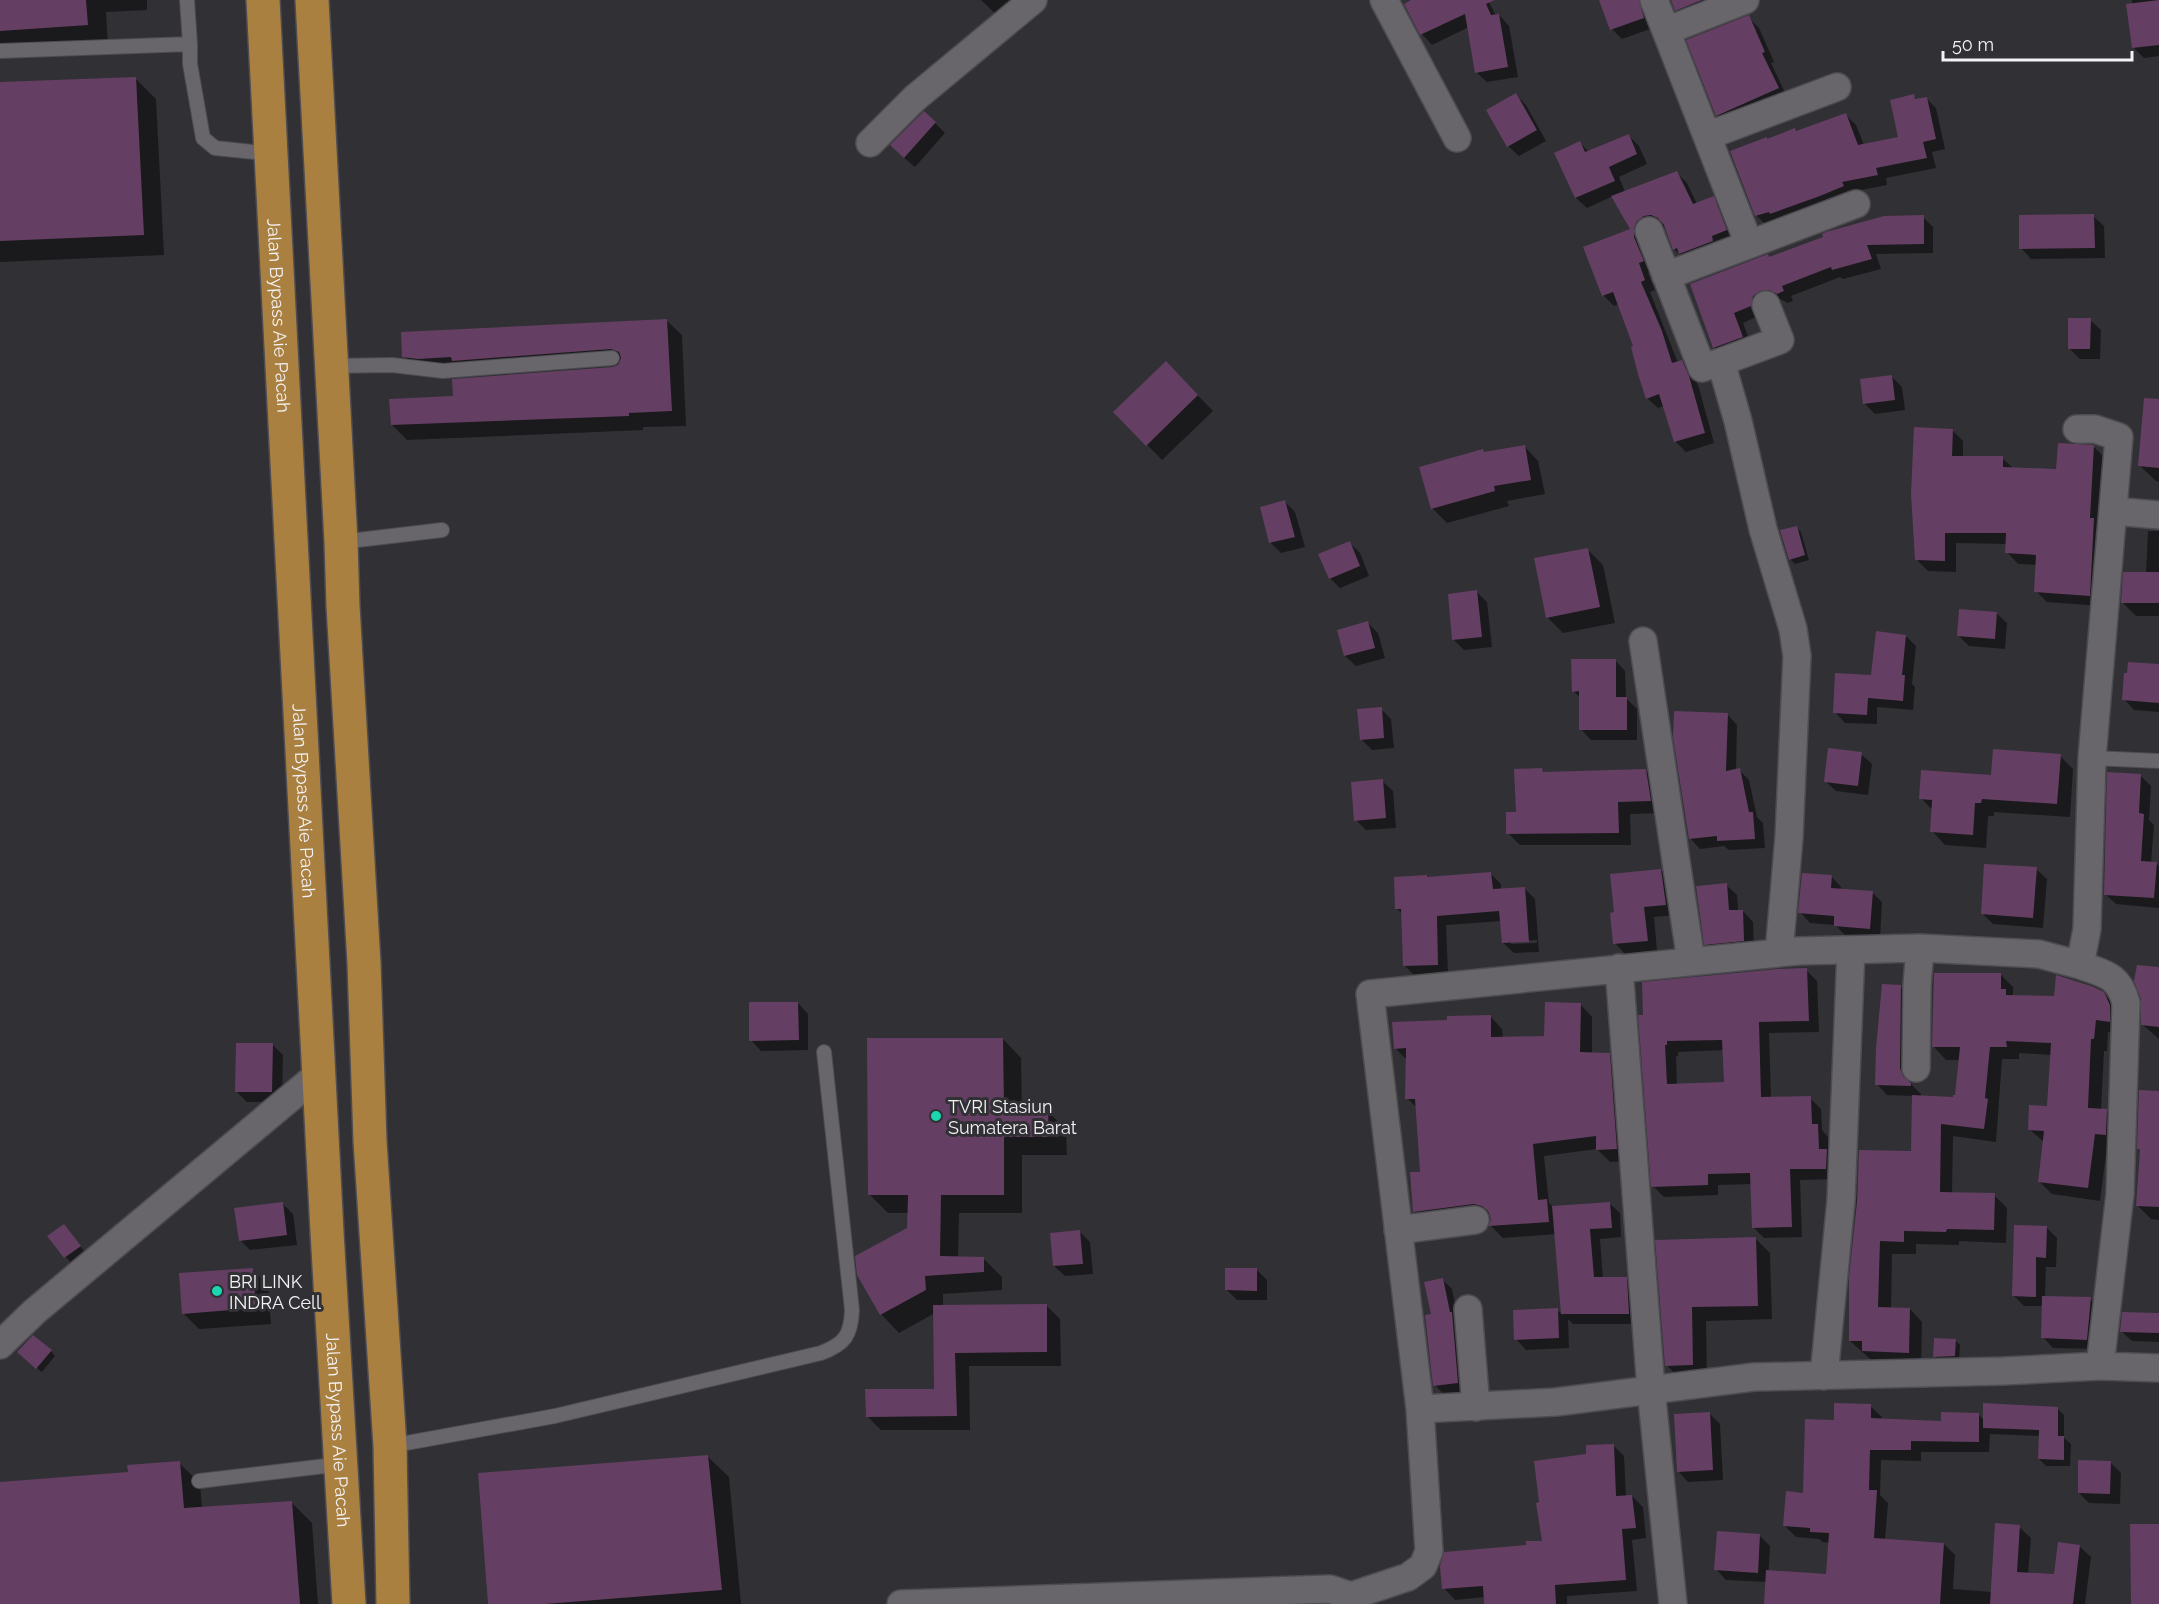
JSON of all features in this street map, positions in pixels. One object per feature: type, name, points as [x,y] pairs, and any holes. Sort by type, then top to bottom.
[{"type":"highway","name":"Jalan Bypass Aie Pacah","points":[[264,0],[327,1232],[349,1604]]},
{"type":"highway","points":[[312,0],[364,963],[370,1141],[390,1446],[393,1604]]},
{"type":"highway","points":[[289,488],[338,488]]},
{"type":"street","points":[[870,143],[915,98],[1033,0]]},
{"type":"street","points":[[1384,0],[1457,138]]},
{"type":"street","points":[[1654,0],[1749,244]]},
{"type":"street","points":[[1666,31],[1745,0]]},
{"type":"street","points":[[1707,136],[1837,87]]},
{"type":"street","points":[[1666,276],[1856,204]]},
{"type":"street","points":[[1649,231],[1702,368],[1780,340],[1766,305]]},
{"type":"street","points":[[1721,362],[1738,421],[1763,529],[1793,628],[1797,656],[1790,837],[1779,953]]},
{"type":"street","points":[[2077,429],[2095,429],[2119,437],[2092,759],[2087,929],[2080,965]]},
{"type":"street","points":[[2113,511],[2159,515]]},
{"type":"street","points":[[1643,641],[1691,961]]},
{"type":"street","points":[[1916,1068],[1920,948]]},
{"type":"street","points":[[901,1604],[1330,1589],[1354,1600],[1408,1577],[1423,1566],[1430,1551],[1420,1409],[1370,994],[1779,953],[1920,948],[2039,954],[2108,975],[2115,979],[2122,989],[2126,1003],[2120,1194],[2100,1366]]},
{"type":"street","points":[[1824,1376],[1841,1200],[1851,950]]},
{"type":"street","points":[[1619,968],[1651,1389],[1672,1604]]},
{"type":"street","points":[[0,1345],[34,1311],[320,1073]]},
{"type":"street","points":[[1398,1230],[1476,1220]]},
{"type":"street","points":[[1468,1309],[1476,1407]]},
{"type":"street","points":[[1420,1409],[1556,1402],[1754,1377],[2004,1371],[2100,1366],[2159,1368]]},
{"type":"lane","points":[[187,0],[190,64],[203,138],[215,148],[272,154]]},
{"type":"lane","points":[[0,51],[190,44]]},
{"type":"lane","points":[[330,366],[392,365],[443,371],[612,358]]},
{"type":"lane","points":[[341,542],[442,530]]},
{"type":"lane","points":[[2092,759],[2159,761]]},
{"type":"lane","points":[[390,1446],[567,1414],[821,1353],[845,1340],[851,1327],[852,1310],[824,1052]]},
{"type":"lane","points":[[199,1481],[342,1464]]},
{"type":"building","points":[[0,0],[86,0],[88,25],[0,31]]},
{"type":"building","points":[[1411,0],[1495,0],[1486,4],[1491,15],[1499,14],[1508,67],[1475,73],[1465,14],[1420,35],[1404,4]]},
{"type":"building","points":[[1599,0],[1639,0],[1644,18],[1610,30]]},
{"type":"building","points":[[1671,0],[1702,0],[1675,11]]},
{"type":"building","points":[[2159,0],[2159,45],[2132,48],[2126,4]]},
{"type":"building","points":[[1749,15],[1765,52],[1762,53],[1779,88],[1716,116],[1686,40]]},
{"type":"building","points":[[136,77],[144,235],[0,241],[0,82]]},
{"type":"building","points":[[1516,93],[1537,130],[1507,147],[1486,110]]},
{"type":"building","points":[[1914,94],[1915,99],[1927,97],[1936,139],[1923,142],[1927,158],[1876,168],[1878,175],[1842,182],[1844,186],[1820,196],[1770,214],[1769,212],[1755,216],[1730,151],[1846,113],[1858,145],[1898,137],[1890,100]]},
{"type":"building","points":[[924,111],[936,122],[904,158],[890,145]]},
{"type":"building","points":[[1629,134],[1637,154],[1609,167],[1615,181],[1575,198],[1554,153],[1580,141],[1585,152]]},
{"type":"building","points":[[1677,171],[1693,204],[1714,196],[1727,230],[1712,236],[1713,241],[1679,254],[1677,248],[1673,250],[1664,225],[1658,218],[1651,215],[1644,216],[1637,221],[1634,228],[1634,237],[1644,261],[1639,263],[1645,280],[1641,282],[1662,331],[1672,363],[1682,360],[1689,376],[1705,433],[1674,442],[1659,394],[1646,399],[1631,347],[1633,346],[1613,292],[1602,296],[1583,247],[1630,229],[1611,196]]},
{"type":"building","points":[[2094,214],[2095,248],[2019,249],[2019,215]]},
{"type":"building","points":[[1924,215],[1924,244],[1867,245],[1872,259],[1832,270],[1831,267],[1782,286],[1784,291],[1777,294],[1769,290],[1760,291],[1753,296],[1751,306],[1734,313],[1743,337],[1713,348],[1690,284],[1768,254],[1769,257],[1823,237],[1822,234],[1826,232],[1884,216]]},
{"type":"building","points":[[2068,318],[2091,318],[2090,349],[2068,349]]},
{"type":"building","points":[[667,319],[672,411],[629,413],[629,416],[391,425],[389,399],[453,396],[452,379],[613,367],[618,365],[621,358],[619,352],[611,349],[452,361],[451,357],[418,359],[402,357],[401,332]]},
{"type":"building","points":[[1166,361],[1198,395],[1146,446],[1113,412]]},
{"type":"building","points":[[1892,375],[1895,400],[1863,404],[1860,379]]},
{"type":"building","points":[[2144,398],[2159,399],[2159,468],[2138,466]]},
{"type":"building","points":[[1914,427],[1953,429],[1952,456],[2003,456],[2003,467],[2056,469],[2058,443],[2094,445],[2090,518],[2094,518],[2090,596],[2034,592],[2036,555],[2005,553],[2006,533],[1945,533],[1945,561],[1915,560],[1911,494]]},
{"type":"building","points":[[1525,445],[1531,480],[1494,486],[1495,491],[1431,509],[1419,467],[1483,449],[1484,452]]},
{"type":"building","points":[[1285,500],[1295,537],[1269,543],[1260,507]]},
{"type":"building","points":[[1797,526],[1805,555],[1789,560],[1780,530]]},
{"type":"building","points":[[1350,541],[1360,566],[1329,579],[1318,554]]},
{"type":"building","points":[[1588,548],[1600,607],[1546,618],[1534,558]]},
{"type":"building","points":[[2123,572],[2159,572],[2159,603],[2121,603]]},
{"type":"building","points":[[1477,590],[1482,637],[1452,640],[1448,594]]},
{"type":"building","points":[[1959,609],[1997,612],[1995,639],[1957,636]]},
{"type":"building","points":[[1368,621],[1375,648],[1344,656],[1337,630]]},
{"type":"building","points":[[1876,631],[1906,635],[1902,675],[1905,675],[1903,701],[1868,698],[1867,715],[1833,713],[1835,673],[1871,675]]},
{"type":"building","points":[[1571,659],[1616,659],[1616,697],[1627,697],[1627,730],[1579,730],[1579,691],[1572,692]]},
{"type":"building","points":[[2128,662],[2159,664],[2159,703],[2122,700],[2124,673],[2127,673]]},
{"type":"building","points":[[1382,707],[1384,738],[1360,740],[1357,709]]},
{"type":"building","points":[[1674,711],[1728,713],[1726,771],[1740,768],[1749,812],[1753,812],[1755,839],[1717,841],[1717,836],[1689,839],[1673,737]]},
{"type":"building","points":[[1828,748],[1862,752],[1858,786],[1824,782]]},
{"type":"building","points":[[1993,749],[2061,754],[2057,804],[1982,799],[1981,803],[1975,803],[1973,835],[1930,832],[1932,800],[1919,799],[1921,770],[1991,775]]},
{"type":"building","points":[[1542,768],[1543,772],[1646,769],[1651,801],[1618,802],[1619,833],[1506,834],[1506,812],[1516,812],[1514,769]]},
{"type":"building","points":[[2107,772],[2141,774],[2139,813],[2144,814],[2141,861],[2157,862],[2154,898],[2104,895]]},
{"type":"building","points":[[1383,779],[1386,818],[1354,821],[1351,782]]},
{"type":"building","points":[[1984,864],[2037,867],[2033,918],[1981,914]]},
{"type":"building","points":[[1661,869],[1666,905],[1644,907],[1648,941],[1613,944],[1610,913],[1614,912],[1610,874]]},
{"type":"building","points":[[1491,872],[1493,889],[1525,887],[1529,942],[1502,943],[1499,911],[1437,916],[1438,965],[1403,966],[1401,909],[1395,909],[1394,877]]},
{"type":"building","points":[[1802,873],[1832,875],[1831,888],[1873,891],[1870,929],[1834,926],[1834,916],[1798,913]]},
{"type":"building","points":[[1727,883],[1729,910],[1743,910],[1744,941],[1704,945],[1696,886]]},
{"type":"building","points":[[2137,965],[2159,967],[2159,1027],[2141,1025],[2141,999],[2134,981]]},
{"type":"building","points":[[1807,968],[1809,1021],[1759,1022],[1761,1097],[1811,1096],[1812,1124],[1818,1124],[1819,1149],[1827,1149],[1826,1169],[1790,1169],[1792,1227],[1752,1228],[1750,1173],[1708,1174],[1708,1185],[1651,1187],[1638,1015],[1643,1015],[1642,982]],"holes":[[[1722,1040],[1724,1082],[1667,1084],[1665,1045],[1667,1041]]]},
{"type":"building","points":[[1934,973],[2001,973],[2001,989],[2006,989],[2006,995],[2054,996],[2056,975],[2104,992],[2110,1005],[2110,1022],[2096,1020],[2094,1039],[2091,1039],[2088,1108],[2107,1109],[2106,1135],[2095,1134],[2088,1188],[2038,1182],[2044,1131],[2028,1130],[2029,1105],[2047,1106],[2051,1043],[2006,1041],[2007,1047],[1990,1047],[1985,1098],[1988,1099],[1984,1129],[1941,1124],[1940,1192],[1995,1193],[1994,1230],[1904,1231],[1904,1242],[1880,1241],[1878,1307],[1910,1308],[1909,1353],[1862,1351],[1862,1341],[1849,1341],[1849,1278],[1857,1201],[1859,1150],[1911,1151],[1912,1095],[1953,1097],[1955,1095],[1960,1047],[1932,1047]]},
{"type":"building","points":[[1882,984],[1901,985],[1900,1068],[1911,1086],[1875,1085]]},
{"type":"building","points":[[749,1002],[798,1002],[799,1040],[749,1041]]},
{"type":"building","points":[[1545,1002],[1581,1003],[1580,1052],[1610,1053],[1617,1149],[1596,1150],[1596,1136],[1533,1144],[1538,1200],[1547,1199],[1549,1222],[1489,1226],[1491,1219],[1488,1211],[1474,1204],[1413,1212],[1410,1172],[1420,1172],[1415,1099],[1405,1099],[1406,1048],[1394,1049],[1392,1022],[1447,1020],[1447,1016],[1491,1015],[1491,1037],[1544,1036]]},
{"type":"building","name":"TVRI Stasiun Sumatera Barat","points":[[867,1038],[1003,1038],[1004,1109],[1048,1109],[1049,1137],[1004,1137],[1004,1195],[941,1195],[940,1256],[984,1257],[984,1272],[925,1276],[926,1290],[880,1315],[857,1275],[855,1256],[907,1228],[908,1195],[868,1195]]},
{"type":"building","points":[[236,1043],[273,1043],[272,1092],[235,1092]]},
{"type":"building","points":[[2139,1090],[2159,1091],[2159,1207],[2136,1206],[2140,1149],[2137,1149]]},
{"type":"building","points":[[283,1202],[287,1235],[239,1241],[234,1208]]},
{"type":"building","points":[[1610,1202],[1612,1228],[1590,1229],[1594,1277],[1627,1277],[1629,1314],[1561,1314],[1552,1206]]},
{"type":"building","points":[[64,1224],[81,1246],[64,1258],[47,1236]]},
{"type":"building","points":[[2014,1225],[2047,1226],[2046,1258],[2036,1257],[2036,1297],[2012,1296]]},
{"type":"building","points":[[1080,1230],[1083,1264],[1053,1266],[1050,1233]]},
{"type":"building","points":[[1756,1237],[1758,1306],[1692,1307],[1693,1365],[1665,1366],[1655,1240]]},
{"type":"building","name":"BRI LINK INDRA Cell","points":[[253,1268],[256,1308],[182,1314],[179,1273]]},
{"type":"building","points":[[1225,1268],[1257,1268],[1257,1291],[1225,1290]]},
{"type":"building","points":[[1443,1278],[1450,1312],[1452,1312],[1458,1383],[1433,1386],[1425,1315],[1431,1314],[1424,1282]]},
{"type":"building","points":[[2042,1296],[2091,1297],[2087,1340],[2041,1338]]},
{"type":"building","points":[[1047,1304],[1047,1352],[955,1353],[957,1416],[866,1417],[865,1389],[934,1389],[933,1305]]},
{"type":"building","points":[[1558,1308],[1559,1338],[1514,1340],[1513,1310]]},
{"type":"building","points":[[2122,1312],[2159,1313],[2159,1333],[2120,1332]]},
{"type":"building","points":[[33,1335],[52,1350],[36,1369],[17,1352]]},
{"type":"building","points":[[1934,1338],[1956,1339],[1955,1356],[1933,1357]]},
{"type":"building","points":[[1834,1403],[1871,1404],[1871,1418],[1941,1421],[1941,1412],[1979,1413],[1979,1442],[1911,1441],[1911,1450],[1870,1450],[1869,1490],[1877,1490],[1874,1538],[1944,1543],[1940,1604],[1764,1604],[1766,1570],[1826,1574],[1829,1533],[1810,1532],[1810,1528],[1783,1526],[1786,1491],[1803,1493],[1805,1419],[1834,1420]]},
{"type":"building","points":[[1983,1403],[2058,1407],[2058,1436],[2064,1436],[2064,1460],[2038,1459],[2039,1430],[1983,1428]]},
{"type":"building","points":[[1710,1412],[1713,1470],[1677,1472],[1674,1414]]},
{"type":"building","points":[[1614,1444],[1616,1496],[1632,1495],[1636,1528],[1622,1529],[1626,1580],[1555,1585],[1556,1604],[1484,1604],[1483,1586],[1442,1589],[1440,1566],[1444,1552],[1526,1545],[1526,1541],[1542,1541],[1536,1503],[1539,1502],[1534,1461],[1586,1454],[1586,1445]]},
{"type":"building","points":[[708,1455],[722,1590],[545,1604],[488,1604],[478,1473]]},
{"type":"building","points":[[2078,1460],[2111,1461],[2110,1494],[2078,1493]]},
{"type":"building","points":[[180,1461],[184,1508],[292,1501],[300,1604],[0,1604],[0,1482],[128,1472],[127,1465]]},
{"type":"building","points":[[1995,1523],[2020,1525],[2017,1572],[2054,1574],[2058,1542],[2080,1545],[2073,1604],[1990,1604]]},
{"type":"building","points":[[2130,1524],[2159,1524],[2159,1604],[2131,1604]]},
{"type":"building","points":[[1717,1531],[1760,1534],[1758,1573],[1714,1570]]},
{"type":"place","name":"TVRI Stasiun Sumatera Barat","points":[[936,1116]]},
{"type":"place","name":"BRI LINK INDRA Cell","points":[[217,1291]]}]
